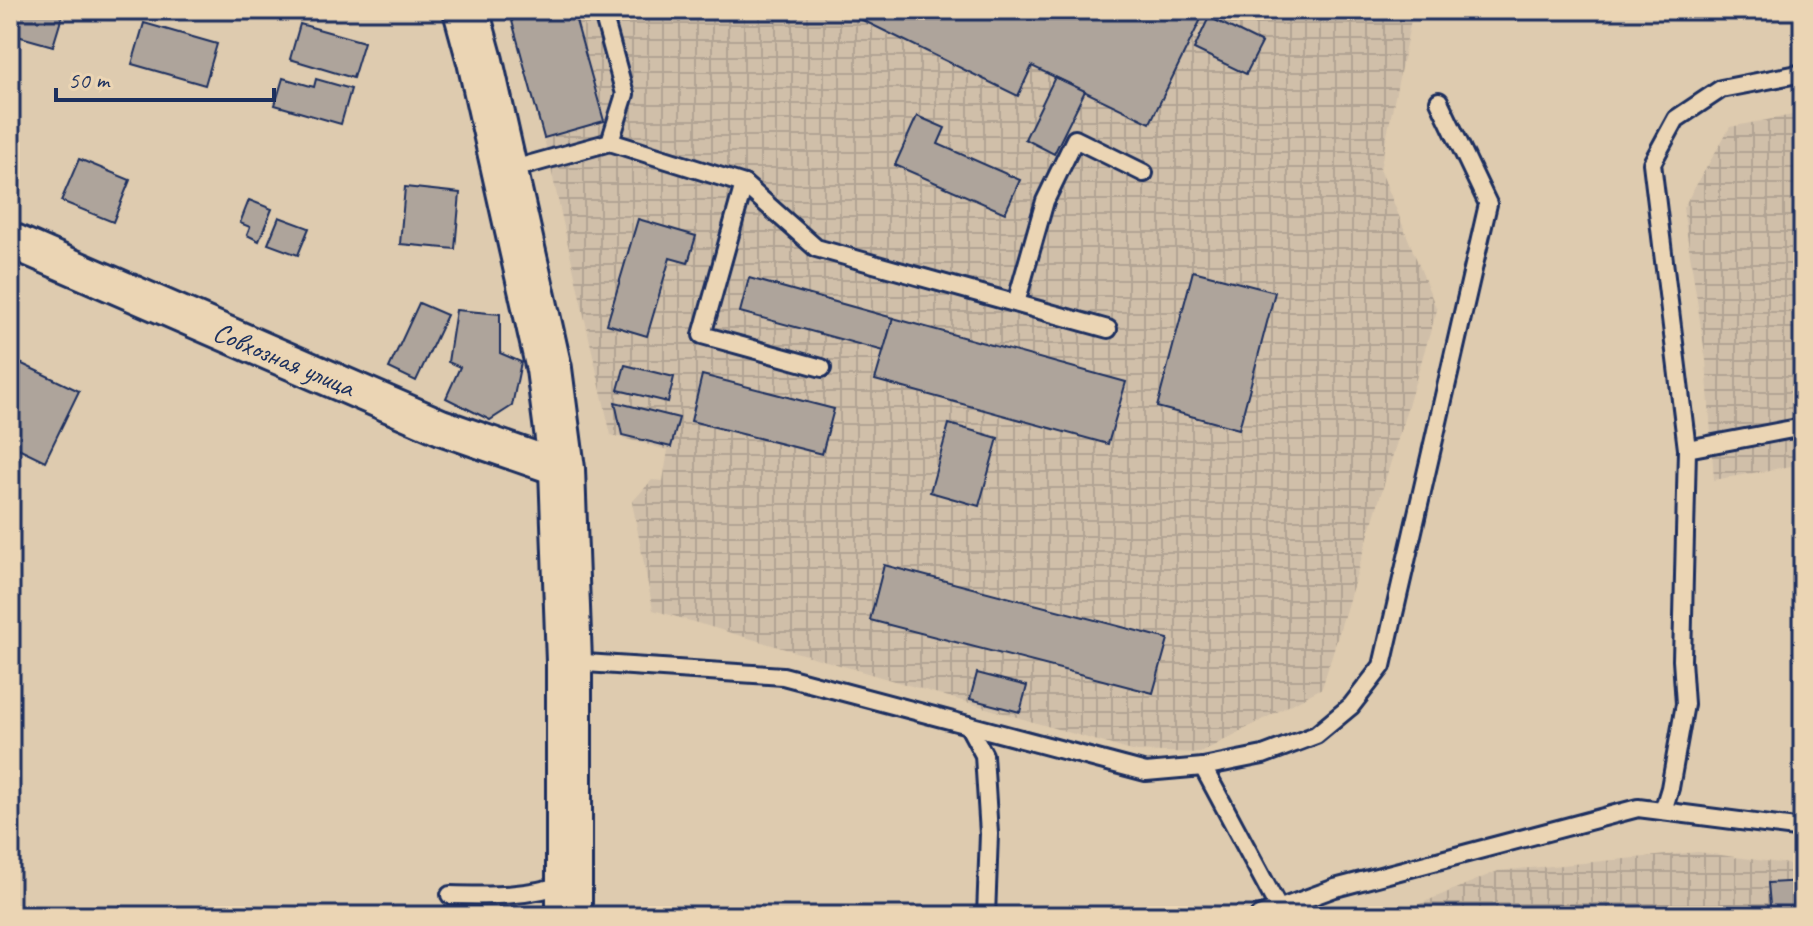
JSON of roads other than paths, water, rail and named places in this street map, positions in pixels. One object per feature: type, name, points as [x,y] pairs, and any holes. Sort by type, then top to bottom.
[{"type":"street","points":[[466,10],[549,369],[562,469],[569,662],[569,899]]},
{"type":"street","name":"Совхозная улица","points":[[10,240],[441,427],[562,469]]},
{"type":"lane","points":[[602,10],[625,94],[610,142]]},
{"type":"lane","points":[[1663,811],[1685,704],[1682,660],[1687,449],[1652,163],[1676,119],[1721,89],[1803,73]]},
{"type":"lane","points":[[569,662],[783,676],[1146,772],[1203,767],[1263,755],[1316,735],[1351,706],[1382,666],[1488,204],[1439,101]]},
{"type":"lane","points":[[1016,303],[1045,201],[1075,139],[1144,173]]},
{"type":"lane","points":[[505,171],[610,142],[744,184],[816,248],[1108,329]]},
{"type":"lane","points":[[744,184],[702,335],[822,368]]},
{"type":"lane","points":[[1687,449],[1803,427]]},
{"type":"lane","points":[[968,725],[984,755],[989,834],[986,916]]},
{"type":"lane","points":[[1203,767],[1285,912]]},
{"type":"lane","points":[[1259,916],[1285,912],[1335,888],[1638,808],[1803,829]]},
{"type":"lane","points":[[450,895],[499,897],[548,890],[569,899]]}]
